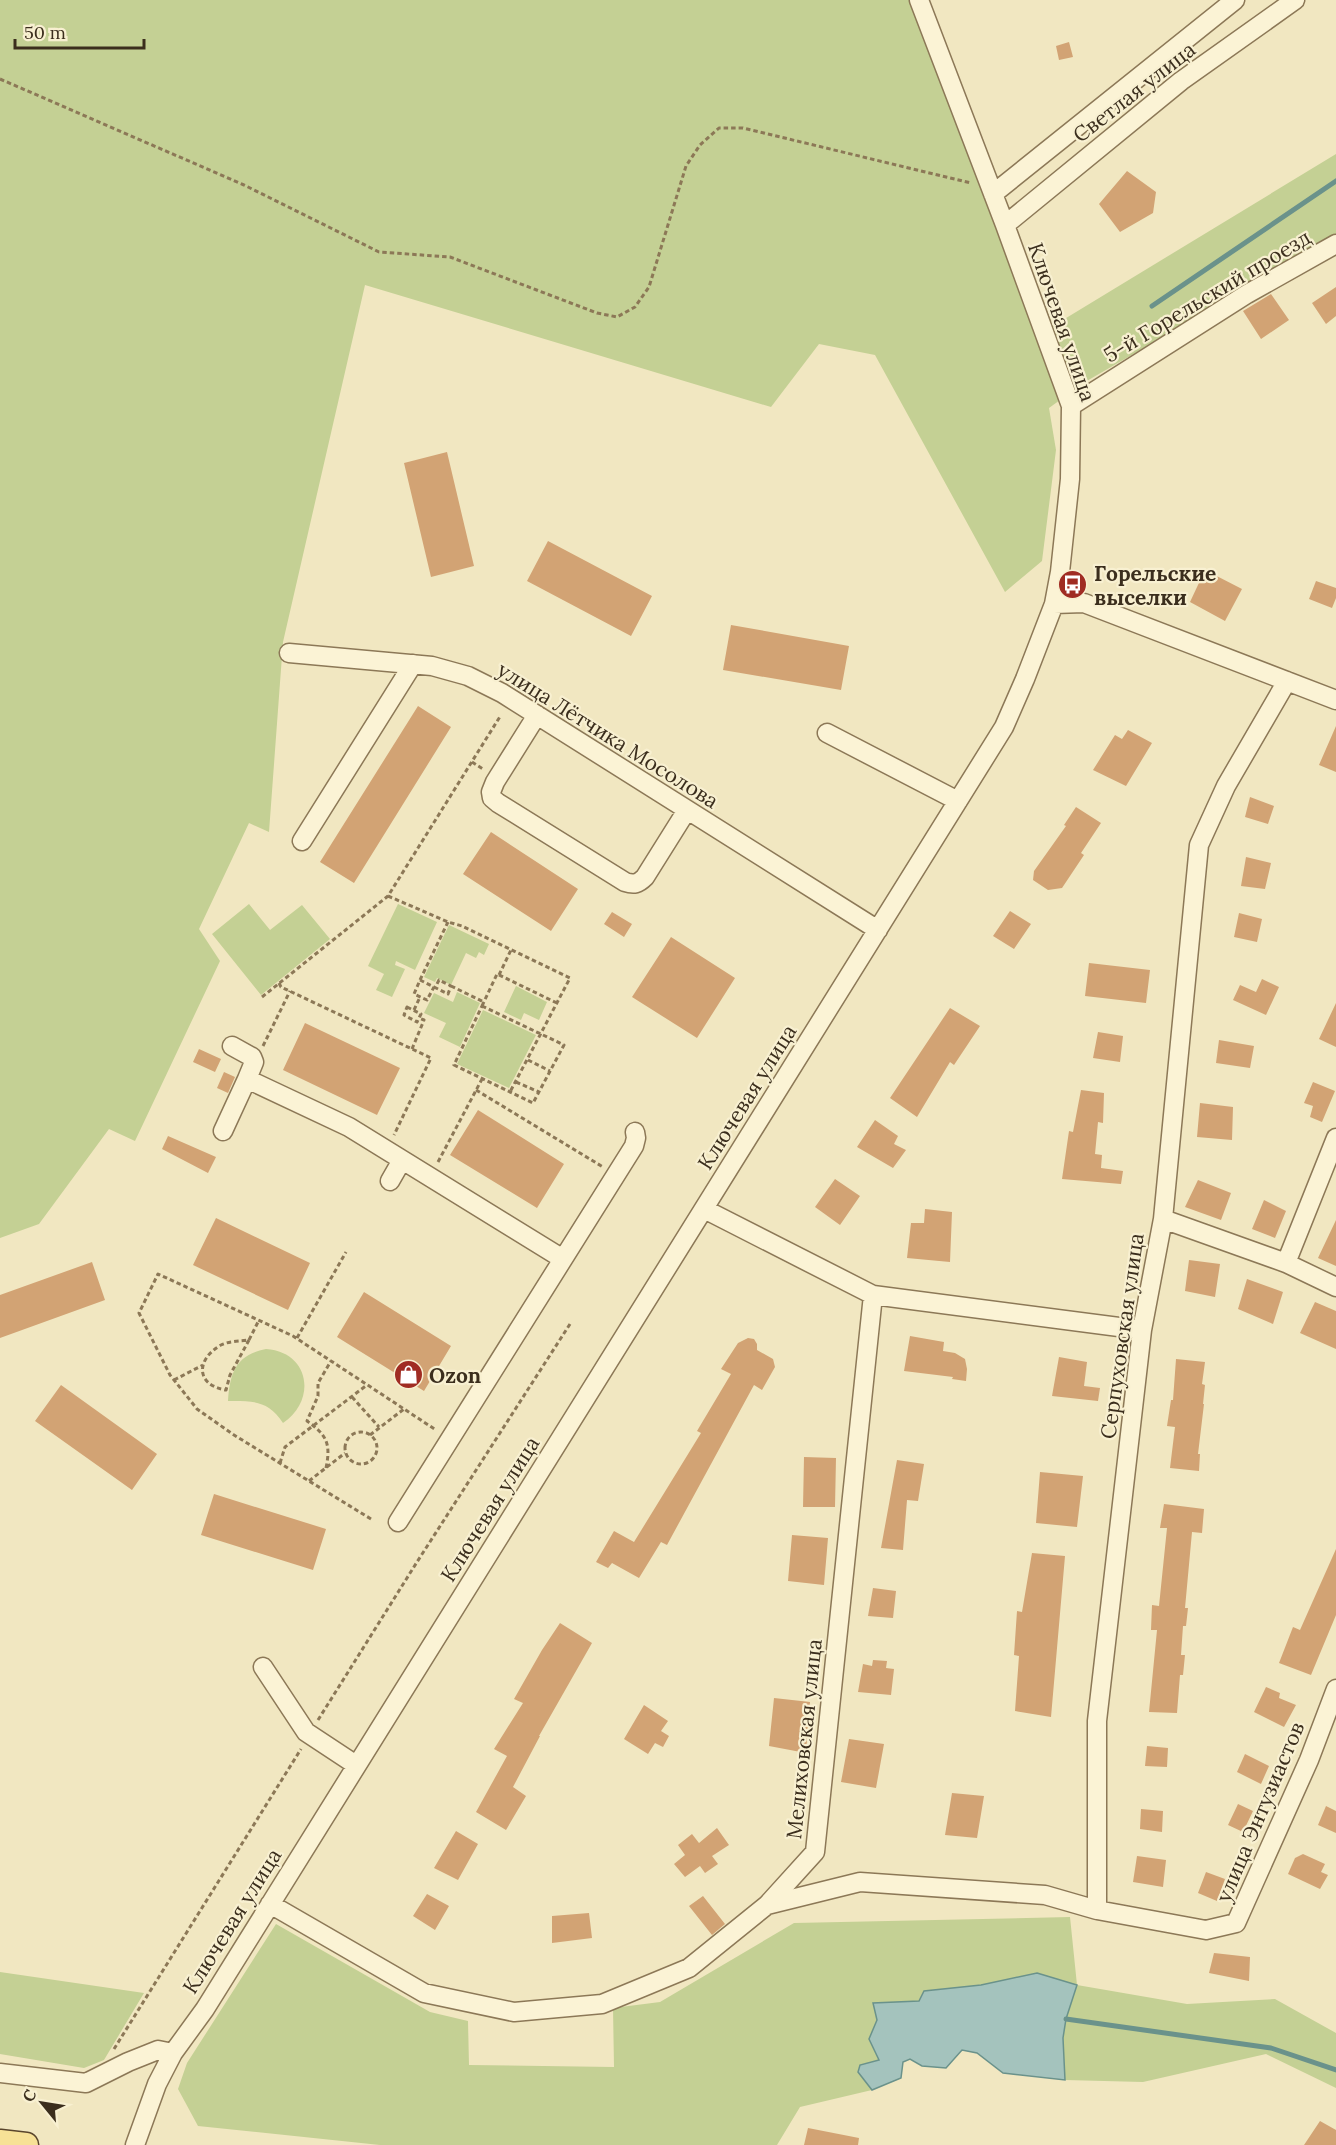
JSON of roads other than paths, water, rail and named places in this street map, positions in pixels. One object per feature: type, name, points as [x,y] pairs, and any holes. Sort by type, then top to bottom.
[{"type":"street","name":"Ключевая улица","points":[[135,2145],[157,2084],[173,2053],[205,2009],[1004,727],[1054,604],[1060,572],[1070,479],[1071,406],[919,0]]},
{"type":"street","name":"Светлая улица","points":[[991,189],[1235,0]]},
{"type":"street","name":"Светлая улица","points":[[1005,225],[1181,81],[1295,0]]},
{"type":"street","name":"5-й Горельский проезд","points":[[1071,406],[1247,294],[1336,244]]},
{"type":"street","points":[[1054,604],[1084,603],[1287,681],[1334,694]]},
{"type":"street","name":"улица Лётчика Мосолова","points":[[289,653],[432,666],[468,676],[502,693],[878,930]]},
{"type":"street","points":[[302,842],[413,664]]},
{"type":"street","name":"Серпуховская улица","points":[[1097,1910],[1097,1721],[1142,1330],[1162,1218],[1199,845],[1226,786],[1287,681]]},
{"type":"street","points":[[537,715],[495,782],[491,792],[492,798],[498,803],[633,885],[645,877],[687,810]]},
{"type":"street","points":[[827,733],[958,801]]},
{"type":"street","points":[[223,1131],[254,1062],[252,1057],[232,1046]]},
{"type":"street","points":[[247,1079],[349,1127],[563,1259]]},
{"type":"street","points":[[398,1522],[634,1146],[635,1132]]},
{"type":"street","points":[[1286,1263],[1336,1137]]},
{"type":"street","points":[[390,1181],[394,1155]]},
{"type":"street","points":[[704,1209],[873,1295],[1142,1330]]},
{"type":"street","points":[[1162,1218],[1286,1263],[1336,1287]]},
{"type":"street","name":"Мелиховская улица","points":[[270,1904],[424,1993],[514,2012],[602,2004],[689,1968],[767,1905],[815,1852],[873,1295]]},
{"type":"street","points":[[263,1667],[306,1732],[356,1765]]},
{"type":"street","name":"улица Энтузиастов","points":[[1097,1910],[1206,1930],[1236,1923],[1310,1760],[1336,1689]]},
{"type":"street","points":[[767,1905],[860,1882],[1045,1895],[1097,1910]]},
{"type":"street","points":[[0,2073],[86,2083],[158,2050],[173,2053]]},
{"type":"water","points":[[1037,1973],[1077,1985],[1066,2019],[1063,2038],[1065,2080],[1003,2073],[977,2053],[962,2050],[946,2068],[922,2066],[910,2059],[903,2062],[901,2078],[872,2090],[858,2072],[860,2065],[879,2060],[869,2039],[877,2020],[873,2003],[919,2001],[924,1991],[981,1985]]},
{"type":"waterway","points":[[1152,306],[1336,181]]},
{"type":"waterway","points":[[1066,2019],[1271,2048],[1336,2070]]},
{"type":"place","name":"Горельские выселки","points":[[1073,585]]},
{"type":"place","name":"Ozon","points":[[408,1375]]}]
